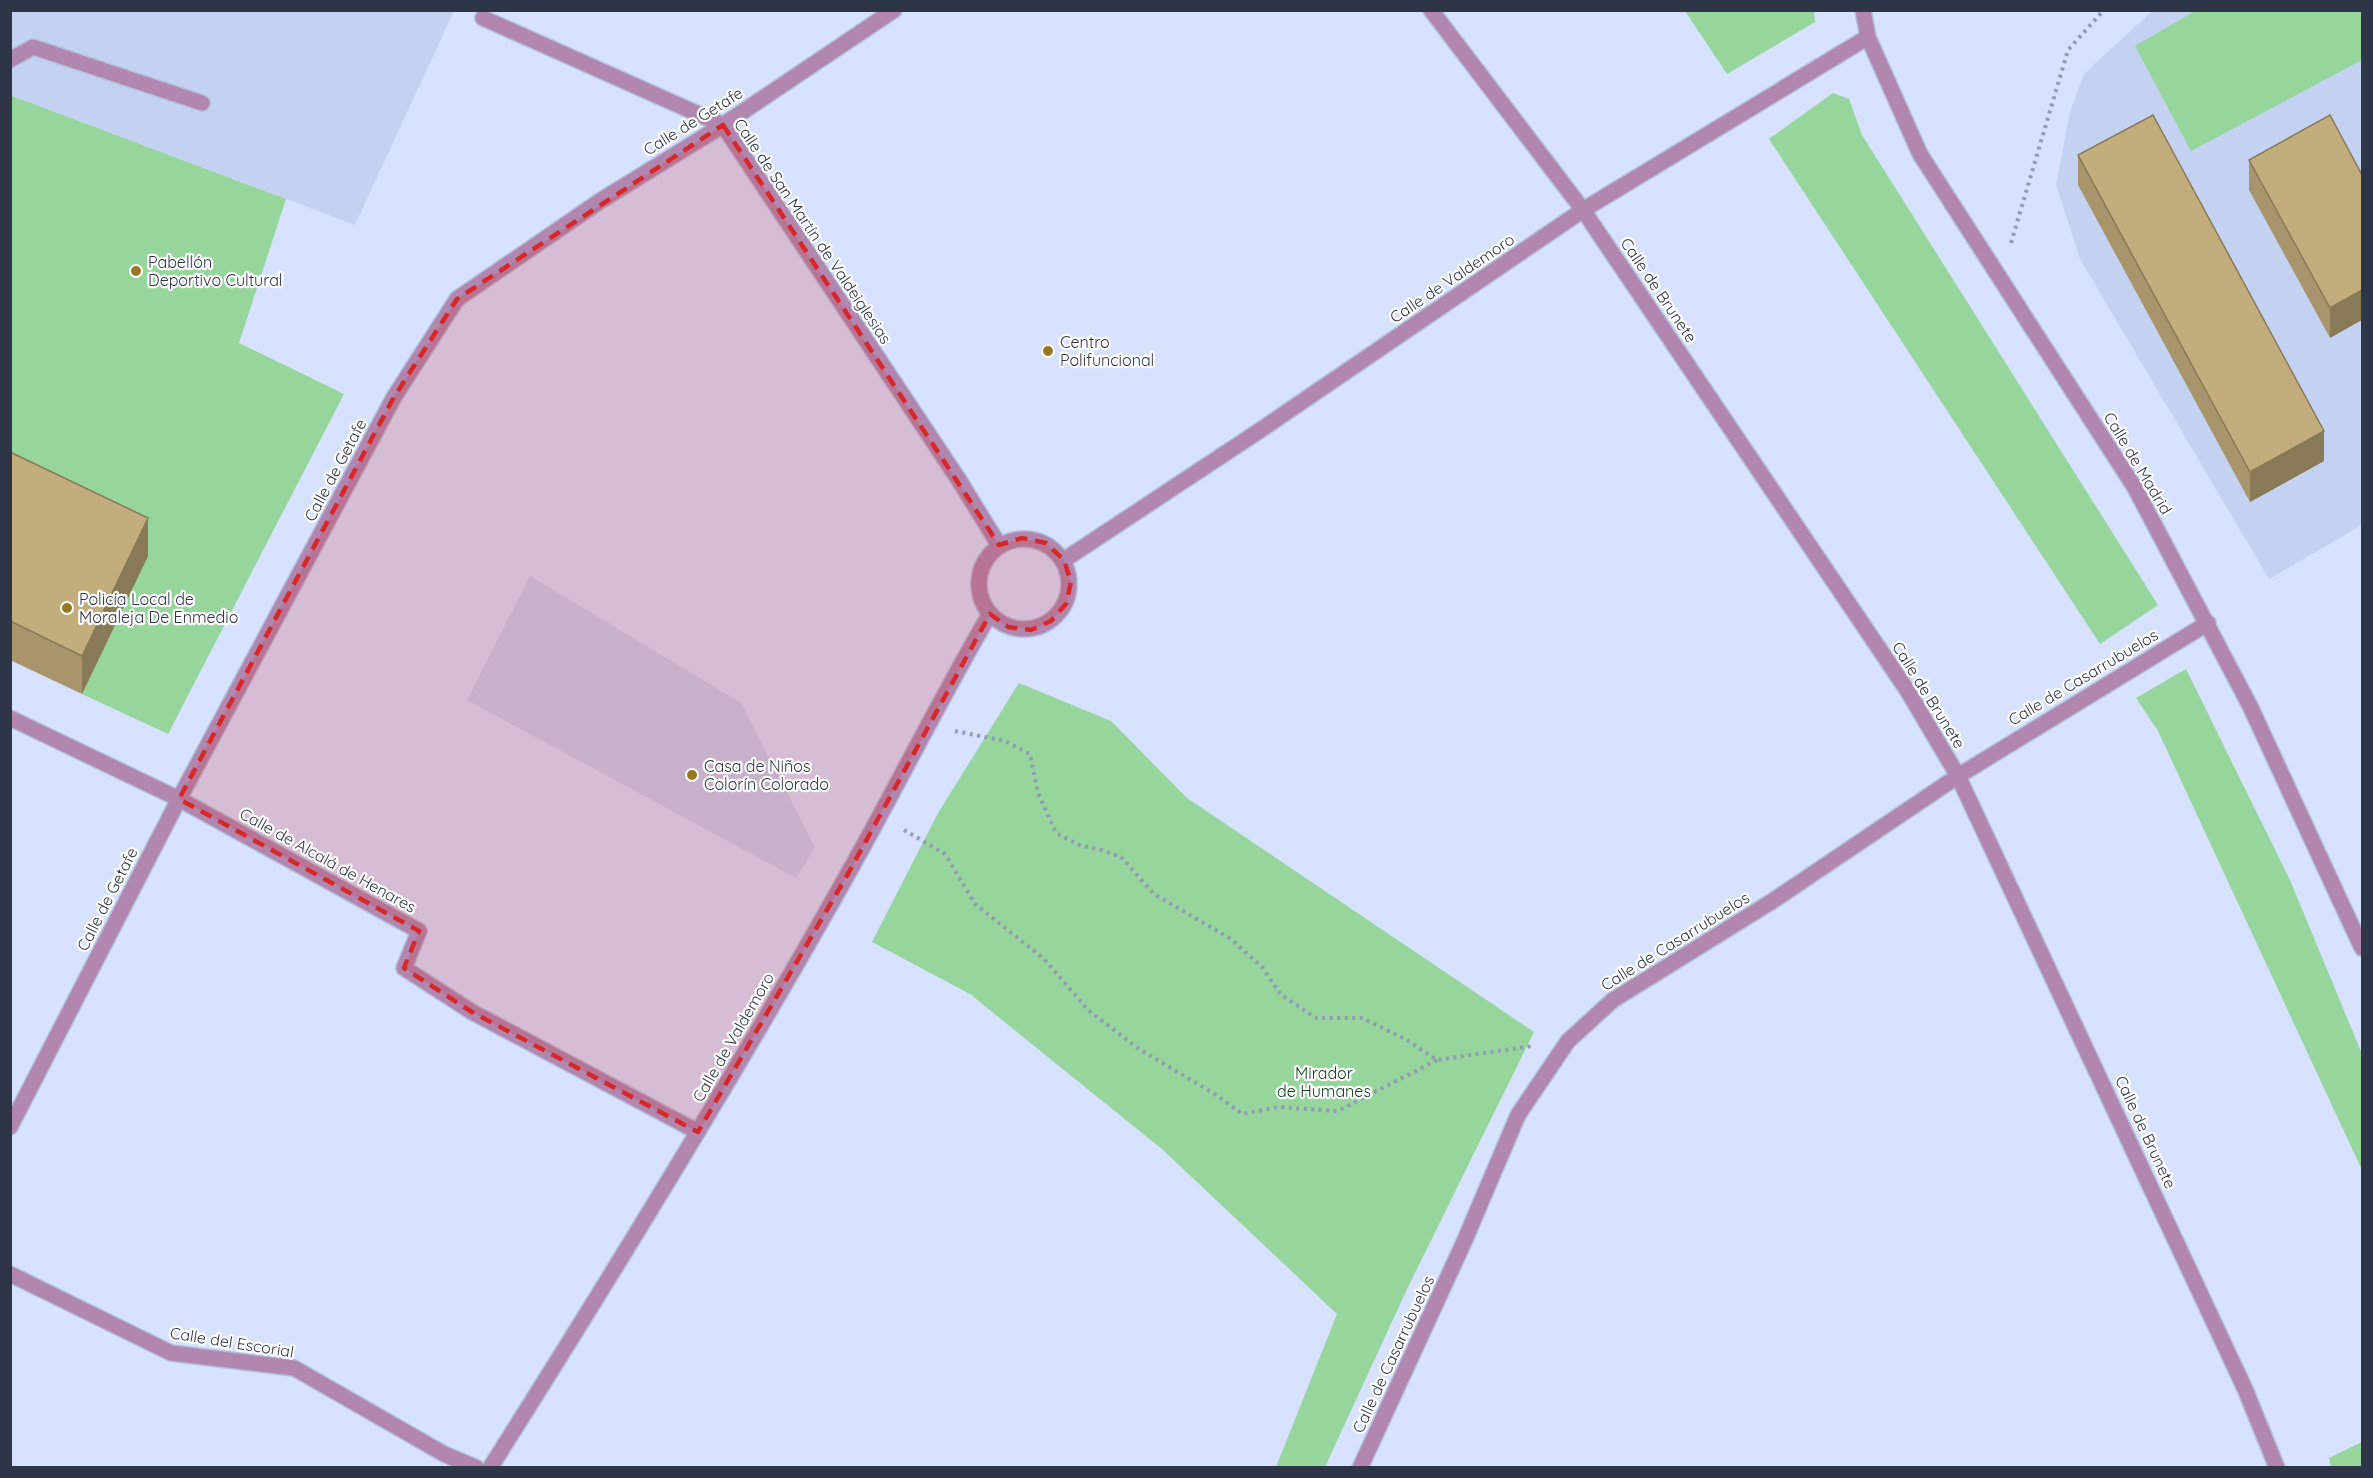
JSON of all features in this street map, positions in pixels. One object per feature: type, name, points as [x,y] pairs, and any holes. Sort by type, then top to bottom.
[{"type":"street","name":"Calle de Getafe","points":[[10,1127],[178,799],[394,397],[457,299],[600,201],[723,125],[894,10]]},
{"type":"street","name":"Calle de Brunete","points":[[1431,10],[1583,210],[1907,690],[1958,776],[2246,1389],[2277,1467]]},
{"type":"street","name":"Calle de Madrid","points":[[1863,10],[1868,37],[1920,154],[2135,488],[2250,706],[2362,948]]},
{"type":"street","name":"Calle de San Martín de Valdeiglesias","points":[[483,18],[723,125],[959,480],[999,545]]},
{"type":"street","name":"Calle de Valdemoro","points":[[1064,560],[1259,431],[1583,210],[1868,37]]},
{"type":"street","points":[[10,60],[33,47],[202,103]]},
{"type":"street","points":[[1022,538],[1046,543],[1064,560],[1071,582],[1066,604],[1052,621],[1031,630],[1008,627],[990,614],[979,591],[982,565],[999,545],[1022,538]]},
{"type":"street","name":"Calle de Valdemoro","points":[[490,1467],[698,1132],[844,882],[990,614]]},
{"type":"street","name":"Calle de Casarrubuelos","points":[[1360,1467],[1464,1242],[1518,1115],[1568,1041],[1613,1000],[1771,902],[1958,776],[2208,623]]},
{"type":"street","name":"Calle de Alcalá de Henares","points":[[10,718],[178,799],[419,931],[404,968],[472,1012],[698,1132]]},
{"type":"street","name":"Calle del Escorial","points":[[10,1274],[171,1353],[294,1368],[444,1454],[477,1467]]},
{"type":"path","points":[[2000,278],[2068,50],[2104,10]]},
{"type":"path","points":[[928,725],[1005,741],[1030,754],[1038,793],[1056,833],[1079,845],[1121,857],[1154,894],[1231,939],[1262,967],[1281,995],[1316,1018],[1362,1018],[1405,1039],[1437,1060]]},
{"type":"path","points":[[879,816],[945,854],[975,904],[1044,959],[1088,1010],[1139,1049],[1218,1096],[1242,1114],[1279,1107],[1338,1111],[1437,1060],[1568,1041]]},
{"type":"highlighted area","points":[[723,125],[999,545],[1022,538],[1046,543],[1064,560],[1071,582],[1066,604],[1051,621],[1031,630],[1008,627],[990,614],[849,872],[698,1132],[472,1012],[404,968],[419,931],[179,799],[394,397],[457,299]]},
{"type":"shaded area","points":[[10,11],[454,11],[355,225],[11,95]]},
{"type":"shaded area","points":[[2152,11],[2362,11],[2362,525],[2269,579],[2080,259],[2056,185],[2070,112],[2084,74]]},
{"type":"shaded area","name":"Casa de Niños Colorín Colorado","points":[[530,576],[741,703],[815,847],[796,878],[467,700]]},
{"type":"green space","points":[[1685,11],[1814,11],[1815,22],[1727,74]]},
{"type":"green space","points":[[2195,11],[2362,11],[2362,60],[2191,151],[2135,46]]},
{"type":"green space","points":[[1833,93],[1849,99],[1862,135],[2158,605],[2100,644],[1769,139]]},
{"type":"green space","points":[[10,95],[286,199],[239,343],[344,394],[168,734],[82,694],[11,491]]},
{"type":"green space","points":[[2186,669],[2290,880],[2362,1054],[2362,1170],[2158,731],[2136,698]]},
{"type":"green space","name":"Mirador de Humanes","points":[[1019,683],[1111,721],[1187,798],[1534,1032],[1408,1287],[1325,1467],[1276,1467],[1337,1314],[1163,1150],[970,994],[872,942],[938,813]]},
{"type":"green space","points":[[2362,1442],[2362,1467],[2331,1467],[2329,1458]]},
{"type":"building","points":[[2153,115],[2324,431],[2250,472],[2078,155]]},
{"type":"building","points":[[2330,115],[2362,175],[2362,290],[2330,308],[2249,160]]},
{"type":"building","name":"Policía Local de Moraleja De Enmedio","points":[[10,452],[148,518],[82,656],[10,621]]},
{"type":"place","name":"Pabellón Deportivo Cultural","points":[[136,271]]},
{"type":"place","name":"Centro Polifuncional","points":[[1048,351]]},
{"type":"place","name":"Policía Local de Moraleja De Enmedio","points":[[67,608]]},
{"type":"place","name":"Casa de Niños Colorín Colorado","points":[[692,775]]}]
